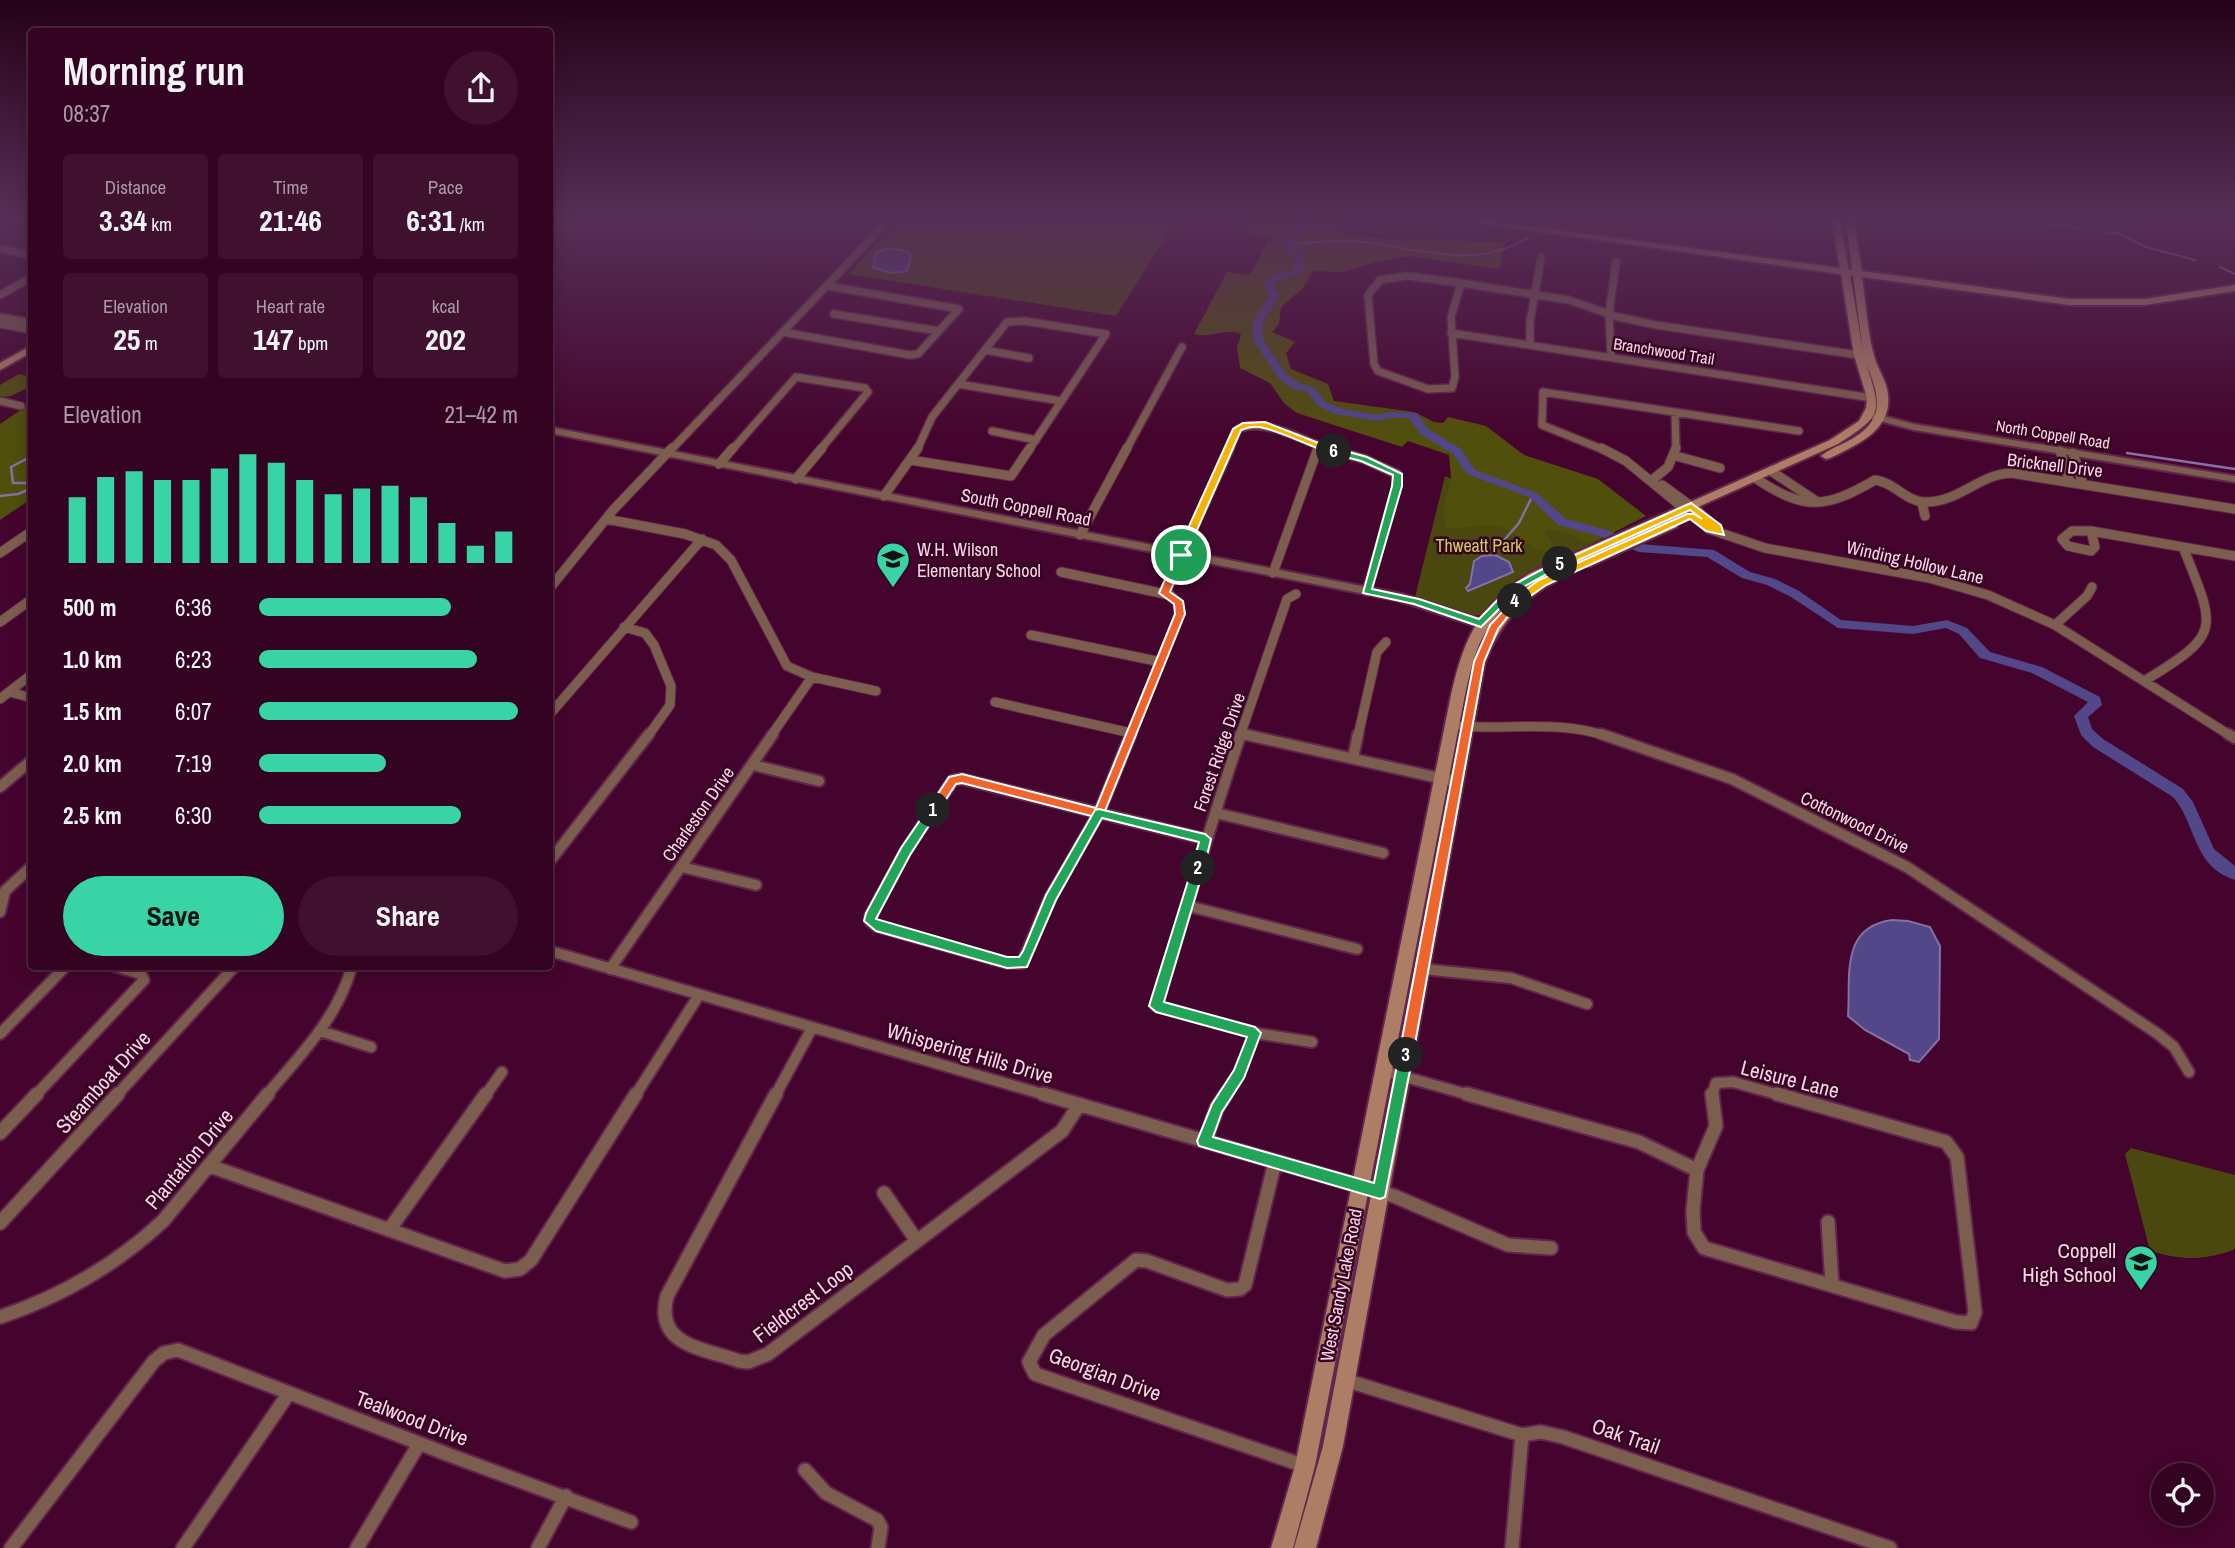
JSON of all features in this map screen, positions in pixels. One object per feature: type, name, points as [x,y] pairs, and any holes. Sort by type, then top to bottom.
[{"type":"main road","points":[[1850,293],[1872,398],[1867,415]]},
{"type":"main road","points":[[1858,293],[1864,356],[1882,389],[1883,407],[1880,418]]},
{"type":"main road","points":[[2009,293],[2047,300],[2108,303],[2176,299],[2197,293]]},
{"type":"main road","points":[[2,364],[28,350]]},
{"type":"main road","name":"West Sandy Lake Road","points":[[1594,554],[1634,530],[1691,511],[1775,473],[1857,429],[1867,415]]},
{"type":"main road","name":"West Sandy Lake Road","points":[[1775,473],[1857,441],[1880,418]]},
{"type":"main road","name":"West Sandy Lake Road","points":[[1305,1548],[1326,1477],[1345,1380],[1384,1071],[1441,778],[1479,662],[1487,626],[1514,588],[1594,554],[1647,536],[1691,511]]},
{"type":"main road","name":"West Sandy Lake Road","points":[[1282,1548],[1305,1466],[1370,1189],[1402,1076],[1457,782],[1459,726]]},
{"type":"street","points":[[553,584],[606,519],[821,293]]},
{"type":"street","points":[[783,332],[910,355],[918,354],[959,309],[869,293]]},
{"type":"street","points":[[1369,293],[1374,364],[1378,371],[1418,386],[1439,390],[1452,388],[1455,377],[1451,317],[1458,293]]},
{"type":"street","points":[[1529,293],[1569,300],[1609,314],[1667,327],[1864,356]]},
{"type":"street","points":[[1611,357],[1609,314],[1612,293]]},
{"type":"street","points":[[1530,344],[1534,294]]},
{"type":"street","points":[[834,314],[939,331]]},
{"type":"street","points":[[0,317],[28,322]]},
{"type":"street","points":[[0,330],[4,325],[17,320]]},
{"type":"street","points":[[884,496],[910,460],[923,442],[932,417],[1007,322],[1017,320],[1106,334],[1012,476],[910,460]]},
{"type":"street","points":[[4,325],[28,329]]},
{"type":"street","name":"Branchwood Trail","points":[[1451,332],[1872,398]]},
{"type":"street","points":[[1080,535],[1182,346]]},
{"type":"street","points":[[985,350],[1029,358]]},
{"type":"street","points":[[719,464],[796,377],[860,387],[868,392],[796,479]]},
{"type":"street","points":[[958,384],[1062,401]]},
{"type":"street","name":"Winding Hollow Lane","points":[[1675,412],[1547,391],[1543,393],[1542,425],[1605,449],[1691,511],[1709,529],[1765,548],[1950,583],[1987,595],[2055,625],[2235,738]]},
{"type":"street","points":[[0,401],[21,406]]},
{"type":"street","points":[[1651,481],[1667,471],[1676,456],[1675,412],[1799,431]]},
{"type":"street","name":"North Coppell Road","points":[[1867,415],[1914,427],[2235,479]]},
{"type":"street","points":[[1164,593],[1238,429],[1249,424],[1269,426],[1318,447],[1364,459],[1397,474],[1397,486],[1367,591]]},
{"type":"street","name":"South Coppell Road","points":[[553,431],[1416,601],[1487,626]]},
{"type":"street","points":[[992,431],[1036,440]]},
{"type":"street","points":[[1273,573],[1318,447]]},
{"type":"street","points":[[2060,451],[2070,482]]},
{"type":"street","points":[[2073,453],[2083,484]]},
{"type":"street","points":[[1676,456],[1720,468]]},
{"type":"street","name":"Bricknell Drive","points":[[1922,503],[1962,494],[2002,472],[2235,509]]},
{"type":"street","points":[[1775,473],[1820,504]]},
{"type":"street","points":[[1759,481],[1802,501],[1820,504],[1882,480],[1922,503],[1925,516]]},
{"type":"street","points":[[606,519],[702,539],[716,545],[731,560],[781,659],[795,671],[812,677],[876,691]]},
{"type":"street","points":[[2091,531],[2235,556]]},
{"type":"street","points":[[0,553],[28,534]]},
{"type":"street","points":[[554,703],[702,539]]},
{"type":"street","points":[[2144,681],[2186,654],[2202,640],[2206,632],[2205,606],[2183,547]]},
{"type":"street","points":[[1061,572],[1164,593],[1179,603],[1180,614],[1099,813],[1050,898],[1028,954],[1022,963],[1007,963],[876,926],[870,921],[870,916],[905,852],[953,780],[962,779],[1099,813],[1205,839]]},
{"type":"street","points":[[2055,625],[2087,596],[2092,587]]},
{"type":"street","name":"Forest Ridge Drive","points":[[1255,1033],[1156,1006],[1188,906],[1205,839],[1287,599],[1296,594]]},
{"type":"street","points":[[0,622],[28,602]]},
{"type":"street","points":[[553,857],[635,754],[670,705],[671,686],[654,645],[645,633],[624,627]]},
{"type":"street","points":[[1031,635],[1161,662]]},
{"type":"street","points":[[1353,758],[1377,652],[1386,642]]},
{"type":"street","points":[[0,699],[28,677]]},
{"type":"street","name":"Charleston Drive","points":[[610,969],[812,677]]},
{"type":"street","points":[[9,692],[28,697]]},
{"type":"street","points":[[995,702],[1131,733]]},
{"type":"street","name":"Cottonwood Drive","points":[[1459,726],[1569,727],[1595,732],[1732,779],[1907,867],[2158,1034],[2174,1047],[2189,1072]]},
{"type":"street","points":[[1243,734],[1457,782]]},
{"type":"street","points":[[0,787],[28,763]]},
{"type":"street","points":[[753,765],[820,781]]},
{"type":"street","points":[[1216,813],[1383,853]]},
{"type":"street","points":[[682,867],[756,885]]},
{"type":"street","points":[[0,912],[5,891],[28,870]]},
{"type":"street","points":[[1188,906],[1357,949]]},
{"type":"street","name":"Whispering Hills Drive","points":[[553,952],[1414,1202],[1456,1226],[1481,1236],[1529,1250],[1551,1248]]},
{"type":"street","points":[[1423,969],[1511,978],[1587,1004]]},
{"type":"street","points":[[0,1034],[62,970]]},
{"type":"street","points":[[0,1133],[144,980],[141,974],[128,970]]},
{"type":"street","name":"Steamboat Drive","points":[[0,1223],[226,970]]},
{"type":"street","name":"Plantation Drive","points":[[0,1317],[61,1295],[112,1265],[163,1221],[331,1017],[346,988],[351,970]]},
{"type":"street","points":[[210,1166],[505,1271],[520,1269],[531,1260],[699,995]]},
{"type":"street","name":"Fieldcrest Loop","points":[[812,1028],[667,1296],[662,1311],[668,1330],[675,1338],[739,1361],[759,1359],[917,1241],[1062,1131],[1079,1105]]},
{"type":"street","points":[[320,1031],[371,1047]]},
{"type":"street","points":[[1205,1141],[1217,1108],[1239,1074],[1255,1033],[1312,1042]]},
{"type":"street","points":[[1384,1071],[1639,1142],[1697,1170]]},
{"type":"street","points":[[390,1230],[502,1072]]},
{"type":"street","name":"Leisure Lane","points":[[1733,1082],[1946,1142],[1957,1157],[1975,1312],[1972,1323],[1956,1322],[1704,1248],[1694,1232],[1697,1170],[1716,1126],[1712,1094],[1716,1083],[1733,1082]]},
{"type":"street","name":"Georgian Drive","points":[[1275,1162],[1250,1271],[1240,1289],[1227,1290],[1147,1261],[1136,1260],[1044,1335],[1034,1349],[1030,1362],[1035,1374],[1305,1466]]},
{"type":"street","points":[[884,1193],[917,1241]]},
{"type":"street","points":[[1828,1222],[1832,1284]]},
{"type":"street","name":"Tealwood Drive","points":[[11,1548],[154,1361],[164,1353],[178,1350],[419,1444],[631,1522]]},
{"type":"street","name":"Oak Trail","points":[[1345,1380],[1522,1435],[1541,1432],[1563,1437],[1889,1548]]},
{"type":"street","points":[[183,1548],[289,1393]]},
{"type":"street","points":[[1512,1548],[1522,1435]]},
{"type":"street","points":[[357,1548],[419,1444]]},
{"type":"street","points":[[805,1469],[826,1493],[877,1520],[881,1527],[878,1548]]},
{"type":"street","points":[[538,1548],[566,1496]]},
{"type":"green space","points":[[971,293],[1130,293],[1116,316]]},
{"type":"green space","name":"Thweatt Park","points":[[1445,476],[1592,538],[1591,544],[1506,587],[1481,615],[1472,616],[1415,597]]},
{"type":"green space","points":[[2131,1148],[2235,1175],[2235,1248],[2211,1256],[2192,1258],[2150,1251],[2125,1154]]},
{"type":"shaded area","points":[[1216,293],[1297,293],[1281,307],[1279,324],[1272,332],[1295,342],[1286,353],[1291,369],[1328,384],[1334,401],[1414,412],[1434,422],[1443,423],[1448,417],[1486,426],[1524,455],[1598,479],[1646,516],[1591,544],[1567,533],[1549,529],[1544,532],[1552,541],[1550,552],[1536,549],[1510,531],[1496,526],[1445,528],[1444,507],[1451,478],[1449,455],[1408,441],[1402,447],[1297,413],[1284,403],[1270,383],[1240,368],[1237,348],[1241,334],[1194,334]]},
{"type":"shaded area","points":[[19,374],[28,376],[28,388],[11,396],[0,397],[0,385]]},
{"type":"shaded area","points":[[28,405],[28,501],[0,520],[0,424]]},
{"type":"shaded area","points":[[1495,555],[1509,562],[1513,572],[1468,591],[1466,588],[1470,584],[1474,561],[1482,556]]},
{"type":"shaded area","points":[[1892,920],[1930,927],[1940,946],[1939,1039],[1919,1062],[1910,1060],[1909,1054],[1865,1030],[1848,1016],[1849,971],[1856,944],[1863,933],[1875,925]]},
{"type":"waterway","points":[[1274,293],[1258,321],[1258,340],[1283,378],[1298,387],[1309,389],[1322,404],[1339,412],[1378,418],[1413,415],[1424,431],[1462,456],[1471,472],[1533,495],[1562,522],[1603,533],[1639,548],[1710,553],[1746,575],[1771,582],[1795,594],[1838,624],[1913,630],[1947,624],[1963,631],[1985,655],[2037,670],[2095,700],[2095,705],[2081,716],[2086,731],[2098,743],[2178,793],[2186,802],[2208,853],[2235,874]]},
{"type":"waterway","points":[[2127,453],[2235,469]]},
{"type":"waterway","points":[[28,458],[11,467],[13,483],[28,483]]},
{"type":"waterway","points":[[0,496],[28,490]]},
{"type":"waterway","points":[[1498,547],[1519,523],[1533,495]]},
{"type":"waterway","points":[[1495,555],[1497,551]]},
{"type":"place","name":"W.H. Wilson Elementary School","points":[[893,589]]},
{"type":"place","name":"Coppell High School","points":[[2141,1292]]},
{"type":"route","points":[[1181,555],[1164,593],[1179,603],[1180,614],[1099,813],[962,779],[953,780],[905,852],[870,916],[870,921],[876,926],[955,946],[1007,963],[1022,963],[1050,898],[1099,813],[1205,839],[1188,906],[1156,1006],[1255,1033],[1239,1074],[1217,1108],[1205,1141],[1380,1192],[1479,662],[1487,640],[1519,598],[1543,582],[1691,516],[1709,529],[1720,533],[1718,527],[1691,506],[1534,576],[1514,588],[1481,624],[1416,601],[1367,591],[1397,486],[1397,474],[1381,465],[1318,447],[1257,423],[1243,425],[1238,429],[1181,555]]}]
